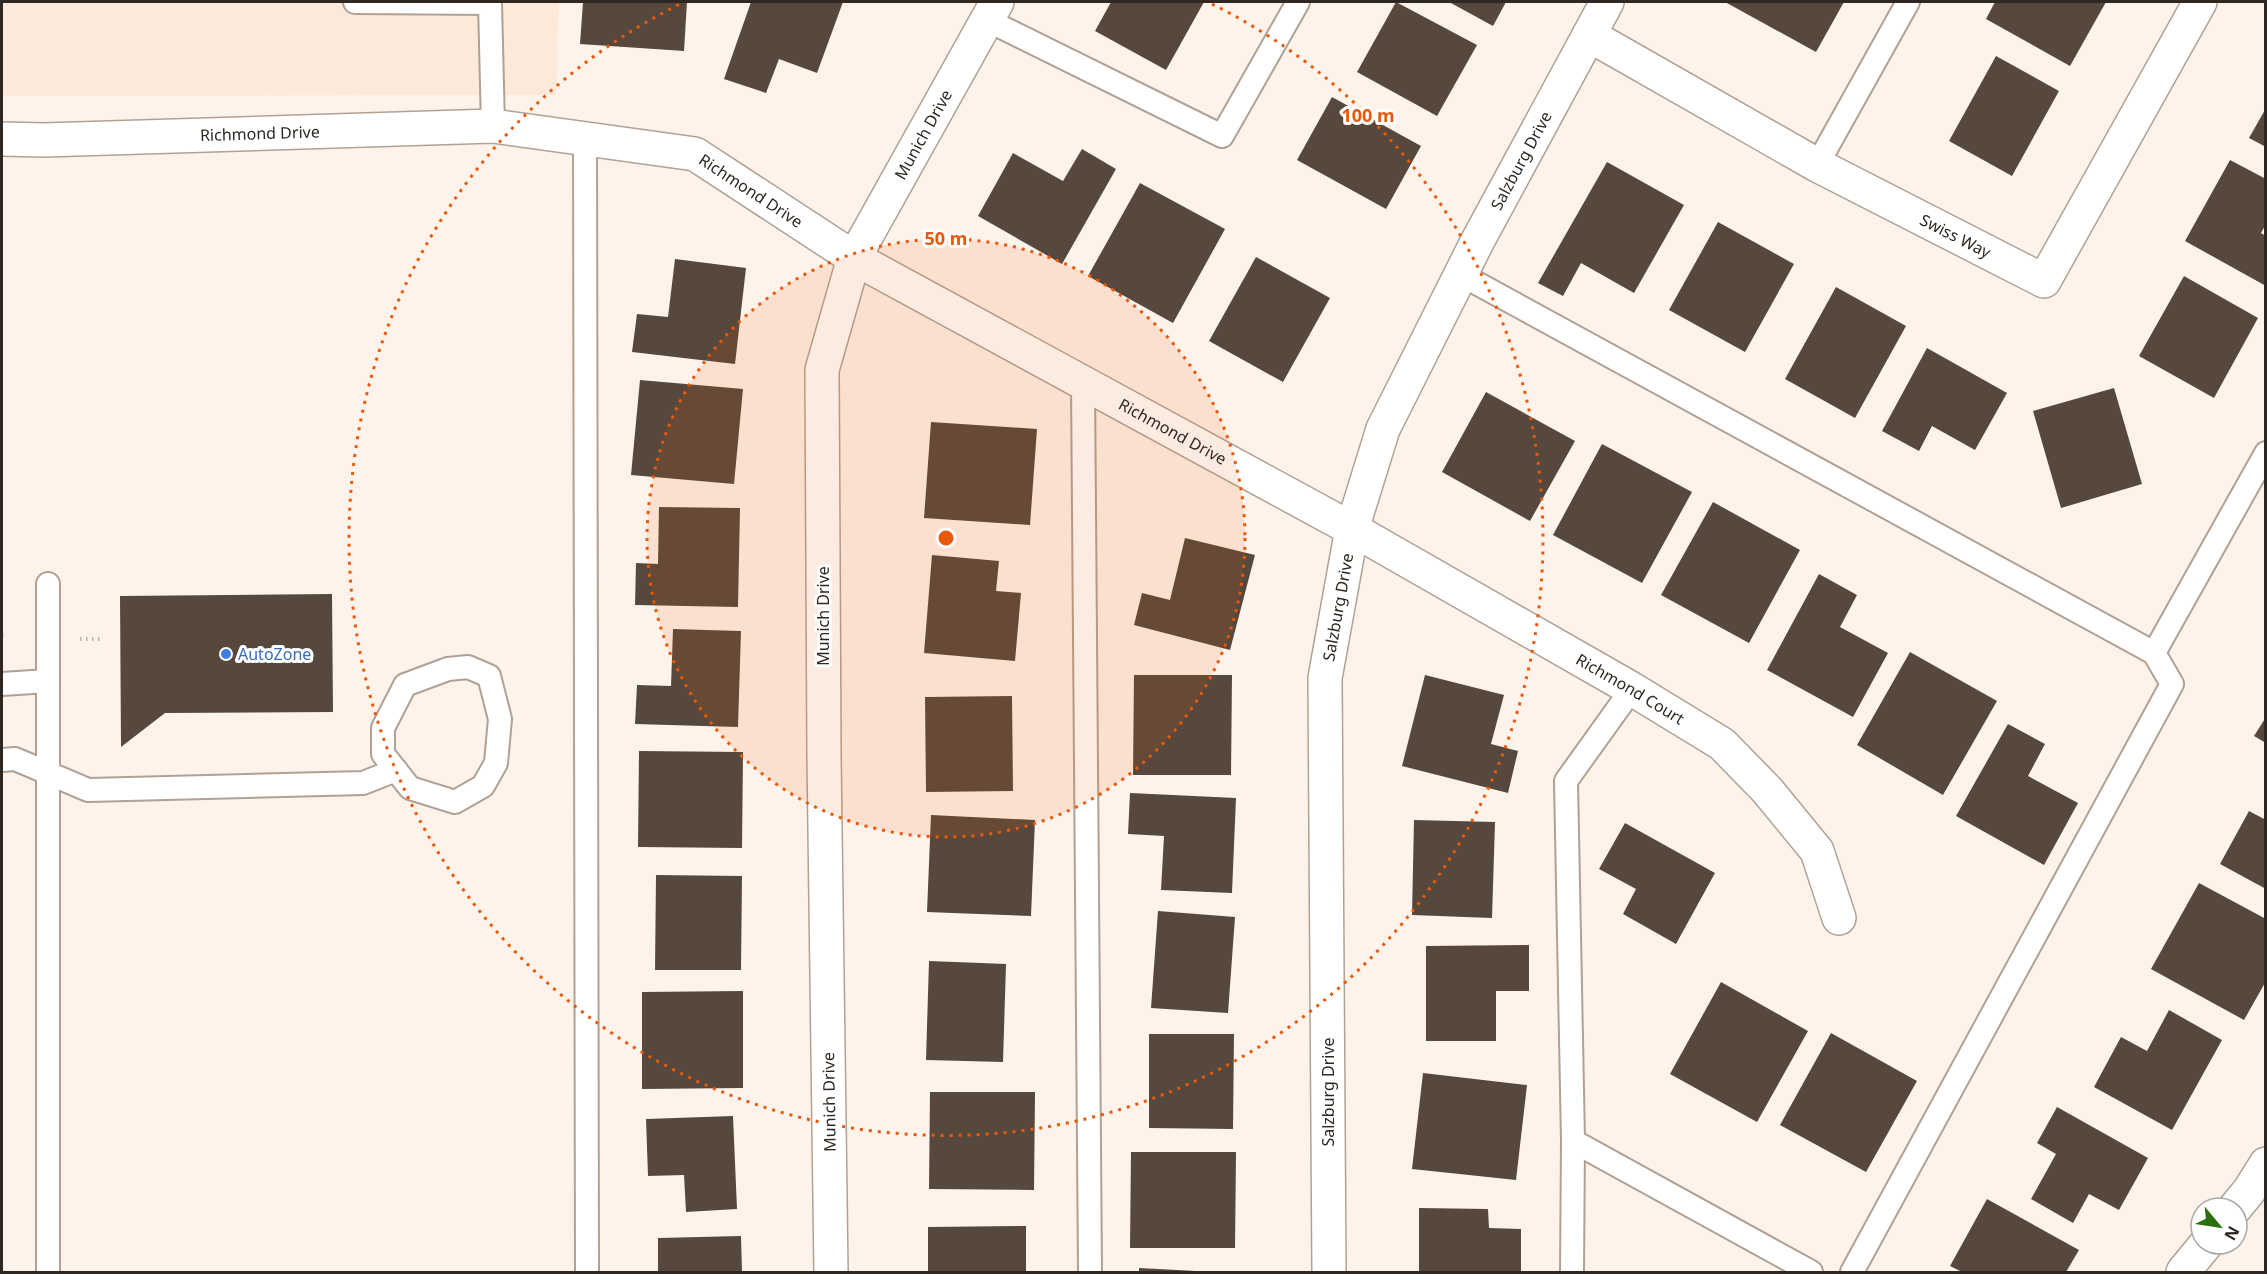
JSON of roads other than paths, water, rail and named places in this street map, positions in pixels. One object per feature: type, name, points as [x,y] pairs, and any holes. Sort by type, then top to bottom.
[{"type":"street","name":"Salzburg Drive","points":[[1329,1272],[1325,678],[1352,529],[1383,429],[1461,274],[1607,2]]},
{"type":"street","name":"Swiss Way","points":[[1589,35],[1817,165],[2044,281],[2200,2]]},
{"type":"street","name":"Munich Drive","points":[[831,1272],[822,370],[854,258],[992,11]]},
{"type":"street","name":"Richmond Drive","points":[[2,139],[44,140],[493,126],[695,154],[854,258],[1352,529]]},
{"type":"street","name":"Richmond Court","points":[[1352,529],[1632,689],[1722,744],[1767,790],[1817,851],[1839,918]]},
{"type":"street","points":[[2183,1272],[2196,1256]]},
{"type":"lane","points":[[355,2],[490,2],[493,126]]},
{"type":"lane","points":[[992,11],[1222,136],[1298,2]]},
{"type":"lane","points":[[1817,165],[1908,2]]},
{"type":"lane","points":[[585,138],[587,1272]]},
{"type":"lane","points":[[1461,274],[2154,653],[2172,684],[1852,1272]]},
{"type":"lane","points":[[1083,383],[1090,1272]]},
{"type":"lane","points":[[2154,653],[2265,453]]},
{"type":"lane","points":[[48,584],[48,1272]]},
{"type":"lane","points":[[468,667],[489,676],[500,719],[496,764],[483,786],[455,802],[410,788],[396,770],[383,754],[383,728],[405,685],[448,669],[468,667]]},
{"type":"lane","points":[[2,684],[48,681]]},
{"type":"lane","points":[[1572,1272],[1573,1141],[1566,782],[1632,689]]},
{"type":"lane","points":[[2,760],[15,759],[88,790],[363,783],[396,770]]},
{"type":"lane","points":[[1573,1141],[1811,1272]]},
{"type":"place","name":"AutoZone","points":[[226,654]]}]
